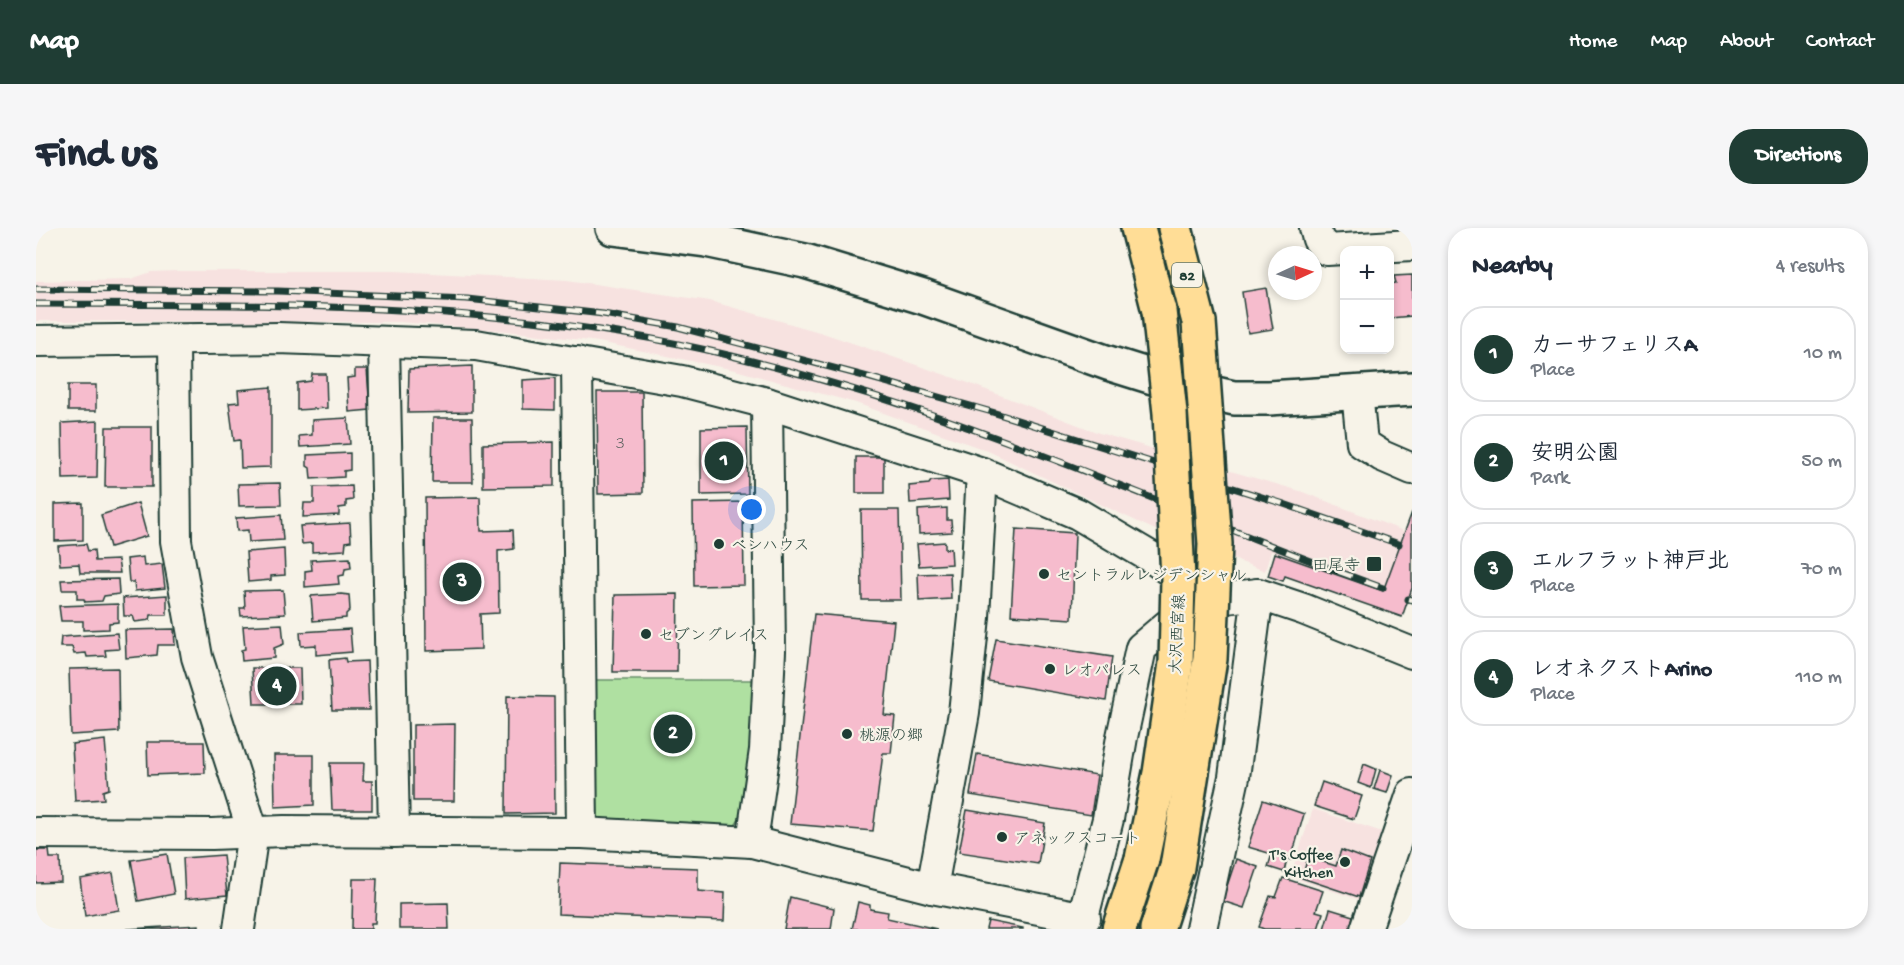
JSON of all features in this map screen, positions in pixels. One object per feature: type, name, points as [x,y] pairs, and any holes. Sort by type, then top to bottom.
[{"type":"main road","name":"大沢西宮線","points":[[1119,929],[1142,859],[1160,773],[1176,663],[1178,578],[1170,413],[1159,311],[1138,228]]},
{"type":"main road","name":"大沢西宮線","points":[[1157,929],[1177,867],[1210,659],[1215,556],[1199,322],[1174,228]]},
{"type":"street","points":[[614,228],[706,240],[805,261],[923,297],[1108,363],[1185,387],[1234,398],[1412,389]]},
{"type":"street","points":[[1315,228],[1318,239],[1327,250],[1412,245]]},
{"type":"street","points":[[36,341],[278,338],[476,345],[682,381],[767,403],[982,473],[1078,514],[1154,559],[1174,574],[1195,602]]},
{"type":"street","points":[[174,340],[176,541],[197,657],[253,832],[239,929]]},
{"type":"street","points":[[384,342],[394,832]]},
{"type":"street","points":[[577,362],[582,833]]},
{"type":"street","points":[[1356,392],[1362,443],[1382,456],[1412,469]]},
{"type":"street","points":[[752,842],[765,750],[770,651],[767,403]]},
{"type":"street","points":[[932,888],[964,713],[974,617],[982,473]]},
{"type":"street","points":[[36,833],[582,833],[752,842],[1082,923],[1108,819],[1141,648],[1195,602],[1258,594],[1303,609],[1412,653]]},
{"type":"street","points":[[1201,929],[1234,777],[1258,594]]},
{"type":"street","points":[[1366,929],[1412,794]]},
{"type":"shaded area","points":[[394,271],[567,280],[710,301],[823,333],[963,381],[1099,433],[1300,491],[1401,530],[1412,535],[1412,603],[1271,551],[1265,571],[1153,529],[988,451],[856,403],[735,370],[599,342],[400,322],[36,321],[36,281],[131,279],[151,272]]},
{"type":"shaded area","points":[[1313,809],[1385,833],[1363,901],[1290,877]]},
{"type":"green space","points":[[592,680],[756,680],[746,809],[732,830],[607,826],[593,816]]},
{"type":"building","points":[[1412,275],[1412,316],[1394,318],[1394,283],[1396,283],[1394,276]]},
{"type":"building","points":[[1266,288],[1273,329],[1248,333],[1242,292]]},
{"type":"building","points":[[472,366],[472,412],[408,413],[409,369]]},
{"type":"building","points":[[355,369],[367,369],[370,410],[349,412],[347,378],[355,377]]},
{"type":"building","points":[[312,374],[326,374],[327,408],[297,410],[297,383],[311,381]]},
{"type":"building","points":[[555,378],[555,410],[523,409],[523,380]]},
{"type":"building","points":[[68,385],[96,385],[96,411],[68,411]]},
{"type":"building","points":[[271,387],[271,467],[241,468],[240,440],[234,441],[229,403],[239,402],[238,390]]},
{"type":"building","points":[[597,392],[642,392],[643,493],[598,494]]},
{"type":"building","points":[[348,418],[350,444],[300,447],[299,436],[312,435],[312,420]]},
{"type":"building","points":[[433,418],[472,418],[473,482],[432,482]]},
{"type":"building","points":[[98,421],[97,478],[63,479],[62,423]]},
{"type":"building","points":[[106,427],[152,427],[152,487],[105,487]]},
{"type":"building","points":[[747,427],[748,494],[701,495],[701,428]]},
{"type":"building","points":[[554,442],[554,486],[483,487],[483,444]]},
{"type":"building","points":[[350,453],[350,470],[344,471],[344,477],[311,479],[310,468],[307,466],[307,455]]},
{"type":"building","points":[[856,457],[884,457],[884,493],[856,493]]},
{"type":"building","points":[[948,480],[949,500],[910,503],[909,486]]},
{"type":"building","points":[[280,483],[281,505],[239,506],[238,484]]},
{"type":"building","points":[[352,486],[353,500],[346,501],[346,507],[339,508],[339,515],[303,517],[304,503],[314,503],[314,487]]},
{"type":"building","points":[[480,497],[481,531],[513,530],[514,549],[498,551],[499,613],[480,614],[481,649],[426,651],[425,498]]},
{"type":"building","name":"ベンハウス","points":[[743,502],[744,585],[694,586],[693,503]]},
{"type":"building","points":[[83,503],[83,540],[55,541],[55,504]]},
{"type":"building","points":[[138,503],[147,536],[110,547],[101,515]]},
{"type":"building","points":[[947,508],[947,520],[951,520],[952,532],[919,534],[918,510]]},
{"type":"building","points":[[861,510],[899,510],[901,600],[862,600]]},
{"type":"building","points":[[1412,512],[1412,588],[1402,617],[1285,576],[1283,581],[1268,576],[1275,553],[1383,591]]},
{"type":"building","points":[[281,515],[283,540],[249,542],[248,530],[237,531],[236,518]]},
{"type":"building","points":[[350,523],[351,541],[346,542],[345,550],[312,552],[312,543],[302,544],[300,526]]},
{"type":"building","name":"セントラルレジデンシャル","points":[[1016,529],[1075,533],[1072,619],[1011,615]]},
{"type":"building","points":[[945,542],[945,549],[951,548],[952,564],[919,566],[917,544]]},
{"type":"building","points":[[86,544],[88,551],[94,550],[95,561],[118,560],[120,573],[80,573],[79,564],[60,565],[58,546]]},
{"type":"building","points":[[284,549],[285,575],[271,576],[271,580],[248,582],[246,552]]},
{"type":"building","points":[[143,557],[144,566],[162,564],[165,588],[135,591],[134,582],[129,582],[127,559]]},
{"type":"building","points":[[350,558],[351,568],[345,569],[344,575],[338,576],[339,584],[305,587],[305,571],[312,570],[311,560]]},
{"type":"building","points":[[950,573],[951,599],[919,601],[918,574]]},
{"type":"building","points":[[118,579],[119,594],[104,596],[102,601],[85,602],[84,599],[77,599],[77,590],[62,590],[61,580]]},
{"type":"building","points":[[283,590],[285,614],[241,616],[240,608],[245,608],[244,591]]},
{"type":"building","name":"セブングレイス","points":[[678,594],[677,672],[613,672],[615,595]]},
{"type":"building","points":[[167,595],[167,615],[151,615],[150,620],[135,622],[133,616],[124,616],[123,598]]},
{"type":"building","points":[[349,595],[350,610],[346,618],[313,621],[311,596]]},
{"type":"building","points":[[118,604],[118,622],[109,623],[109,629],[83,630],[83,621],[61,621],[59,606]]},
{"type":"building","name":"桃源の郷","points":[[814,614],[894,621],[884,715],[895,716],[891,753],[883,753],[873,831],[790,824]]},
{"type":"building","points":[[282,624],[284,644],[274,648],[274,658],[242,661],[241,650],[245,649],[243,626]]},
{"type":"building","points":[[174,629],[175,645],[158,645],[157,655],[126,658],[125,630]]},
{"type":"building","points":[[350,629],[352,652],[316,655],[316,645],[301,646],[300,632]]},
{"type":"building","points":[[117,633],[119,649],[105,650],[106,656],[87,657],[86,653],[74,654],[72,647],[60,647],[61,637]]},
{"type":"building","name":"レオパレス","points":[[996,639],[1112,657],[1106,701],[988,681]]},
{"type":"building","points":[[345,658],[346,662],[367,661],[369,710],[332,710],[329,660]]},
{"type":"building","points":[[118,668],[119,732],[71,735],[69,669]]},
{"type":"building","points":[[252,668],[300,668],[301,704],[254,704]]},
{"type":"building","points":[[507,696],[554,697],[555,813],[506,814]]},
{"type":"building","points":[[455,724],[454,801],[413,801],[413,725]]},
{"type":"building","points":[[105,740],[109,789],[103,791],[104,799],[75,801],[72,744]]},
{"type":"building","points":[[147,742],[204,742],[205,773],[148,775]]},
{"type":"building","points":[[977,754],[1097,775],[1091,815],[970,795]]},
{"type":"building","points":[[274,755],[314,755],[314,805],[275,807]]},
{"type":"building","points":[[330,763],[364,763],[363,781],[372,781],[372,810],[332,810]]},
{"type":"building","points":[[1364,764],[1376,769],[1371,788],[1358,783]]},
{"type":"building","points":[[1380,770],[1393,775],[1387,793],[1374,789]]},
{"type":"building","points":[[1322,782],[1362,796],[1354,819],[1314,806]]},
{"type":"building","points":[[1263,800],[1304,814],[1291,860],[1287,858],[1284,872],[1268,867],[1272,854],[1248,847]]},
{"type":"building","name":"アネックスコート","points":[[967,810],[1045,823],[1038,864],[959,852]]},
{"type":"building","points":[[36,850],[49,850],[50,858],[60,858],[61,882],[36,883]]},
{"type":"building","points":[[1341,850],[1370,861],[1359,897],[1302,878],[1308,857],[1336,866]]},
{"type":"building","points":[[167,854],[174,894],[138,901],[131,860]]},
{"type":"building","points":[[223,855],[227,895],[185,899],[183,858]]},
{"type":"building","points":[[1236,859],[1258,867],[1244,908],[1222,901]]},
{"type":"building","points":[[560,863],[698,868],[698,891],[725,893],[724,921],[558,914]]},
{"type":"building","points":[[113,873],[119,910],[85,916],[80,879]]},
{"type":"building","points":[[1283,878],[1323,891],[1316,911],[1323,913],[1318,929],[1264,929],[1259,927],[1270,896],[1276,897]]},
{"type":"building","points":[[353,879],[377,879],[375,923],[371,923],[371,929],[352,929]]},
{"type":"building","points":[[790,897],[834,908],[831,929],[784,929]]},
{"type":"building","points":[[858,902],[870,905],[870,909],[888,912],[887,918],[937,929],[852,929]]},
{"type":"building","points":[[448,903],[449,929],[399,929],[399,904]]},
{"type":"building","points":[[1330,909],[1353,916],[1350,929],[1324,929]]},
{"type":"building","points":[[988,921],[1023,928],[1023,929],[986,929]]},
{"type":"building","points":[[199,925],[199,929],[127,929]]},
{"type":"railway","points":[[36,289],[278,291],[467,299],[603,314],[678,327],[992,412],[1281,503],[1399,544]]},
{"type":"railway","points":[[36,304],[298,306],[473,315],[560,324],[646,338],[732,356],[860,391],[955,423],[1036,452],[1383,588]]},
{"type":"railway","points":[[1408,599],[1412,600]]},
{"type":"place","name":"カーサフェリスA","points":[[724,461]]},
{"type":"place","name":"ベンハウス","points":[[719,544]]},
{"type":"place","name":"田尾寺","points":[[1374,564]]},
{"type":"place","name":"セントラルレジデンシャル","points":[[1044,574]]},
{"type":"place","name":"エルフラット神戸北","points":[[462,582]]},
{"type":"place","name":"セブングレイス","points":[[646,634]]},
{"type":"place","name":"レオパレス","points":[[1050,669]]},
{"type":"place","name":"レオネクストArino","points":[[277,686]]},
{"type":"place","name":"安明公園","points":[[673,734]]},
{"type":"place","name":"桃源の郷","points":[[847,734]]},
{"type":"place","name":"アネックスコート","points":[[1002,837]]},
{"type":"place","name":"T's Coffee Kitchen","points":[[1345,862]]}]
